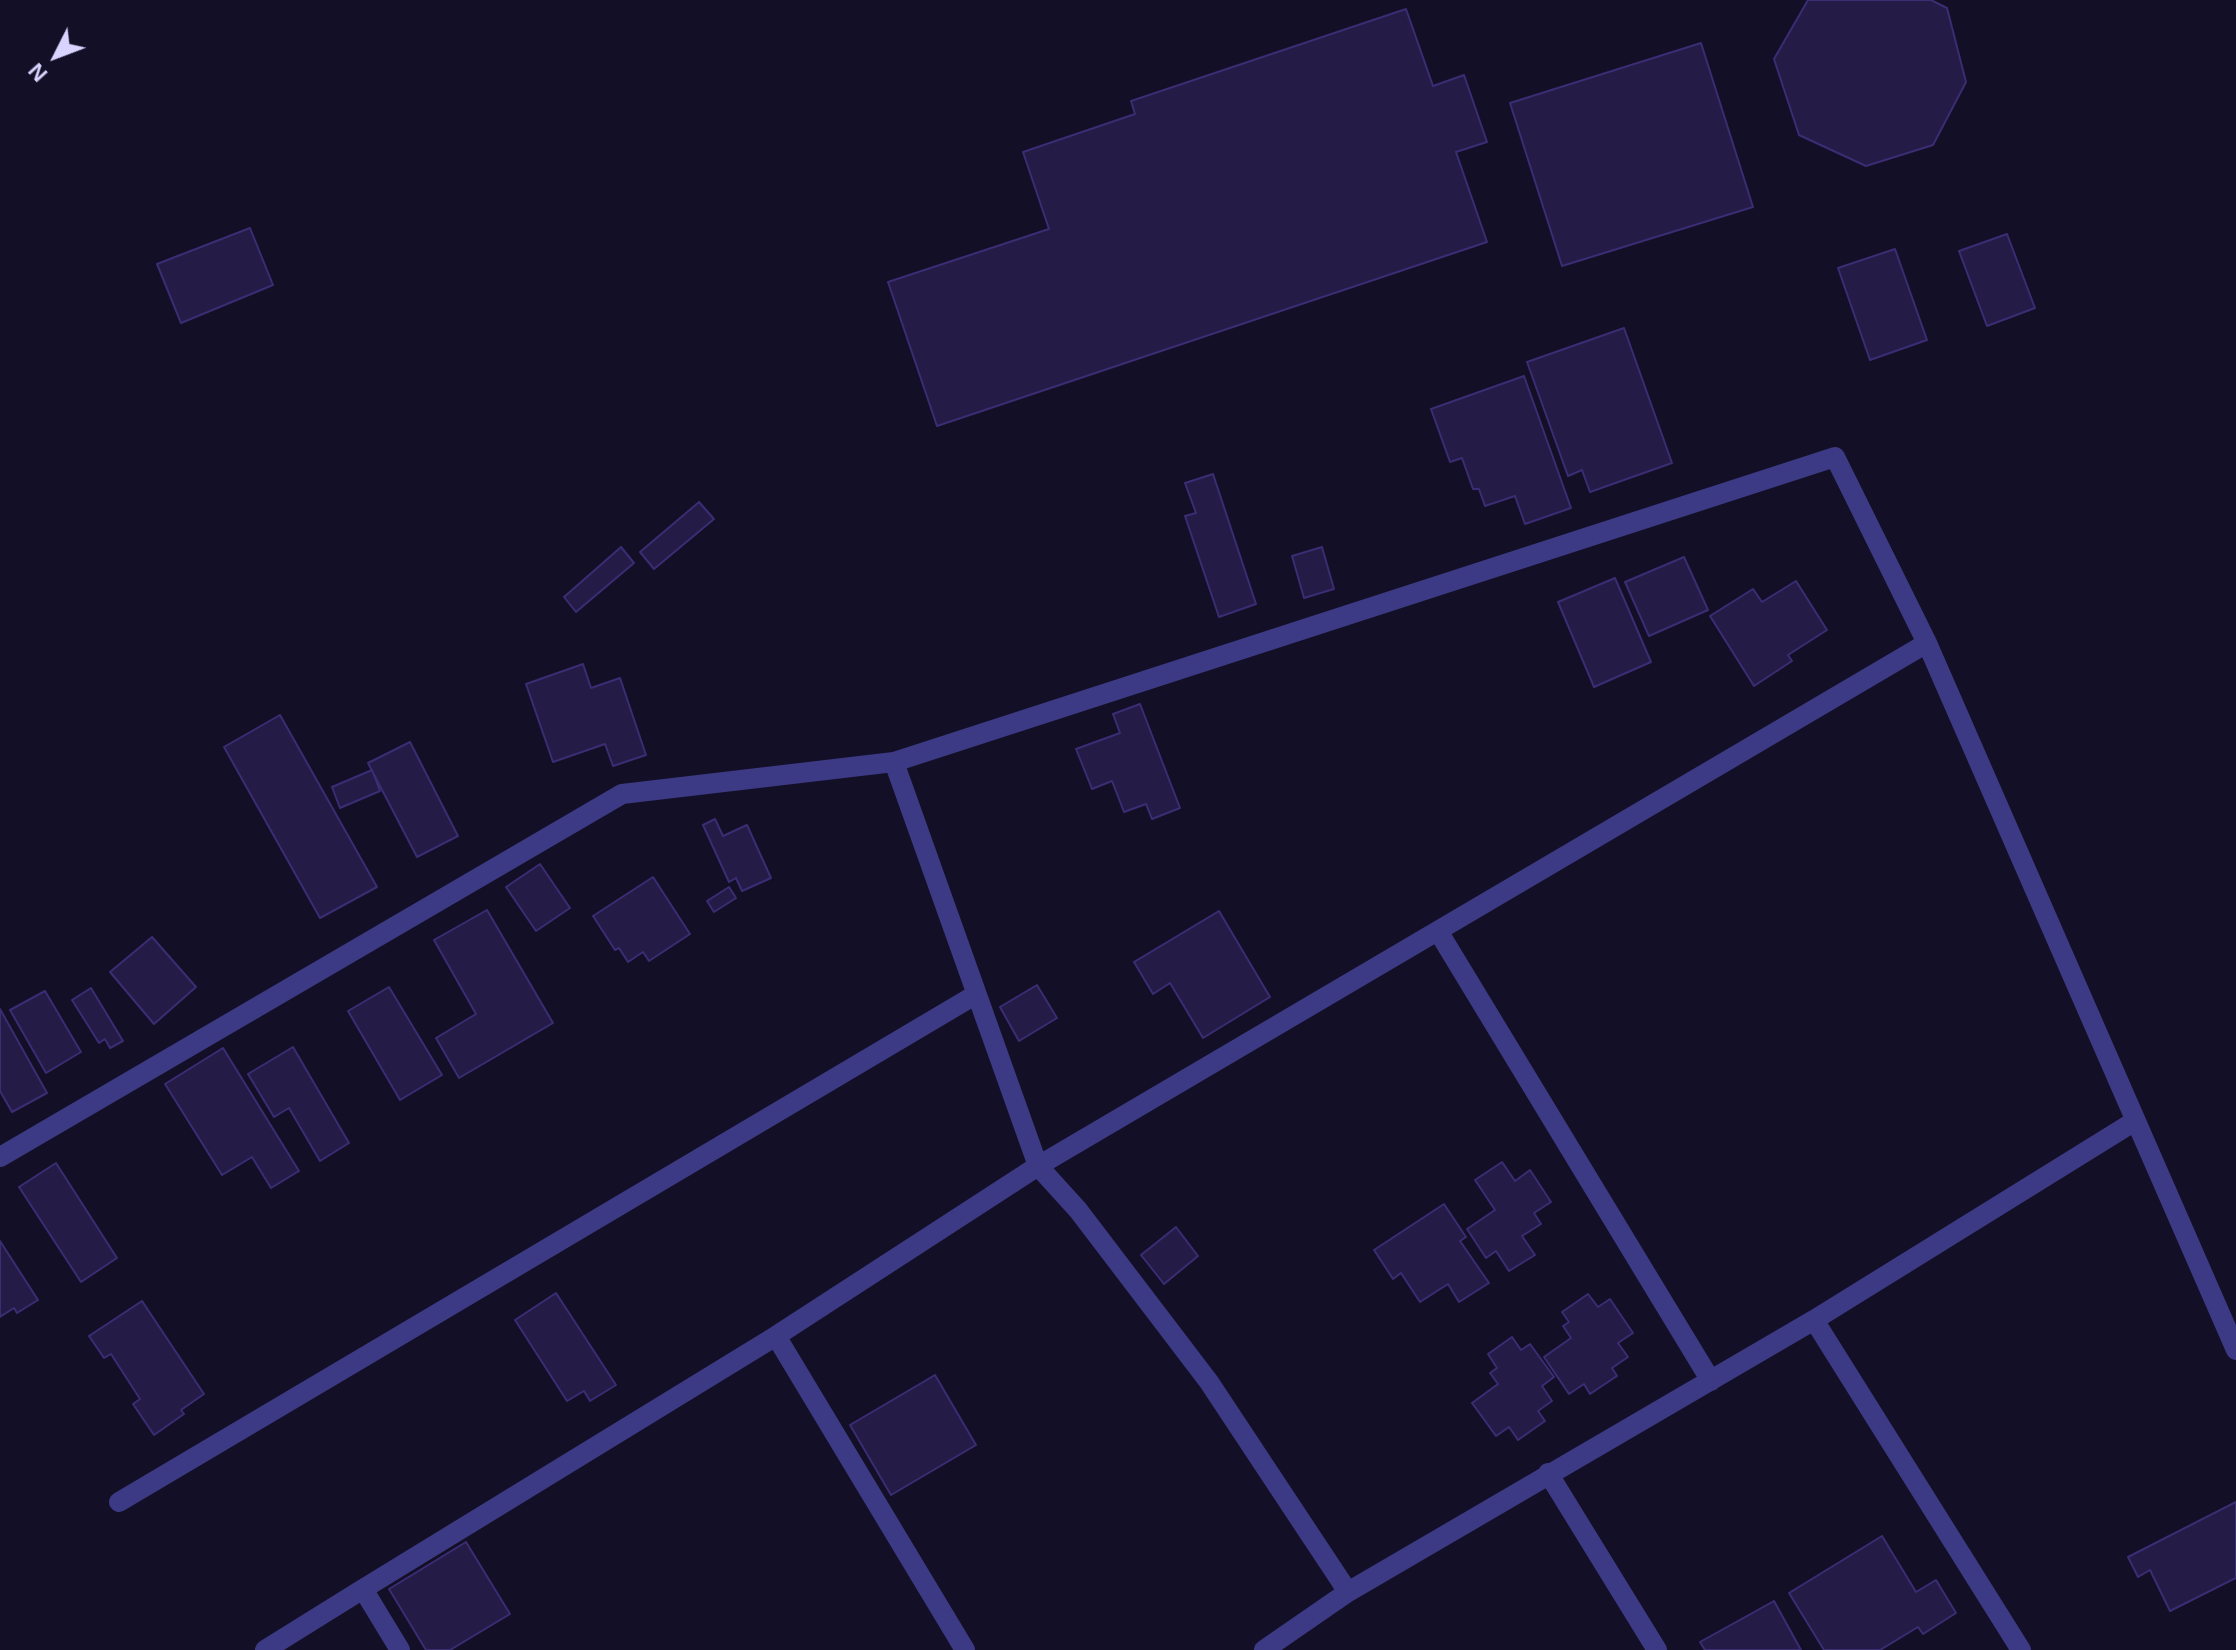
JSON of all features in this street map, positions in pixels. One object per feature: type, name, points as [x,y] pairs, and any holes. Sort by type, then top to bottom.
[{"type":"street","points":[[0,1157],[622,794],[894,762],[1835,457],[1927,643],[2236,1350]]},
{"type":"street","points":[[265,1650],[776,1336],[1038,1166],[1927,643]]},
{"type":"street","points":[[894,762],[1038,1166],[1078,1210],[1209,1382],[1348,1592]]},
{"type":"street","points":[[1438,931],[1711,1381]]},
{"type":"street","points":[[119,1502],[975,995]]},
{"type":"street","points":[[1264,1650],[1299,1641],[1348,1592],[1814,1320],[2135,1121]]},
{"type":"street","points":[[1814,1320],[2021,1650]]},
{"type":"street","points":[[776,1336],[965,1650]]},
{"type":"street","points":[[1548,1473],[1657,1650]]},
{"type":"street","points":[[363,1589],[400,1650]]},
{"type":"building","points":[[1808,0],[1931,0],[1947,8],[1966,82],[1933,145],[1866,166],[1799,135],[1774,59]]},
{"type":"building","points":[[1406,9],[1433,86],[1464,75],[1487,142],[1456,152],[1487,242],[937,426],[888,282],[1049,229],[1023,152],[1135,114],[1131,101]]},
{"type":"building","points":[[1701,43],[1753,207],[1562,266],[1510,103]]},
{"type":"building","points":[[250,228],[273,285],[181,323],[157,264]]},
{"type":"building","points":[[2007,234],[2035,308],[1987,326],[1959,251]]},
{"type":"building","points":[[1895,249],[1927,340],[1870,360],[1838,268]]},
{"type":"building","points":[[1624,328],[1672,463],[1590,492],[1582,470],[1568,476],[1527,362]]},
{"type":"building","points":[[1524,376],[1571,508],[1525,524],[1515,496],[1485,506],[1479,489],[1473,489],[1462,458],[1450,462],[1431,409]]},
{"type":"building","points":[[1213,474],[1256,604],[1219,617],[1185,516],[1196,513],[1185,483]]},
{"type":"building","points":[[699,502],[714,519],[654,569],[640,552]]},
{"type":"building","points":[[621,547],[634,563],[576,612],[564,597]]},
{"type":"building","points":[[1322,547],[1334,589],[1304,598],[1292,556]]},
{"type":"building","points":[[1684,557],[1708,610],[1649,636],[1625,582]]},
{"type":"building","points":[[1615,578],[1651,662],[1594,687],[1558,602]]},
{"type":"building","points":[[1796,581],[1827,630],[1788,655],[1792,661],[1754,686],[1710,616],[1753,589],[1762,602]]},
{"type":"building","points":[[583,664],[591,688],[620,678],[646,755],[613,766],[605,744],[553,762],[526,684]]},
{"type":"building","points":[[1140,704],[1180,808],[1152,819],[1146,804],[1124,812],[1112,781],[1092,789],[1076,749],[1120,733],[1113,714]]},
{"type":"building","points":[[280,715],[377,887],[320,918],[224,747]]},
{"type":"building","points":[[410,742],[458,836],[417,857],[368,763]]},
{"type":"building","points":[[372,770],[380,791],[340,808],[332,787]]},
{"type":"building","points":[[715,819],[723,836],[747,825],[771,878],[742,891],[736,878],[729,882],[703,825]]},
{"type":"building","points":[[540,864],[570,908],[536,931],[506,887]]},
{"type":"building","points":[[653,877],[690,934],[649,961],[643,952],[628,962],[619,948],[615,950],[593,916]]},
{"type":"building","points":[[729,887],[736,898],[714,912],[707,901]]},
{"type":"building","points":[[487,910],[553,1023],[459,1078],[436,1038],[476,1014],[434,940]]},
{"type":"building","points":[[1219,911],[1270,997],[1203,1038],[1170,983],[1153,994],[1134,962]]},
{"type":"building","points":[[152,937],[196,987],[154,1024],[110,972]]},
{"type":"building","points":[[1037,985],[1057,1018],[1019,1041],[1000,1007]]},
{"type":"building","points":[[389,987],[442,1075],[400,1100],[348,1011]]},
{"type":"building","points":[[91,988],[123,1041],[110,1048],[105,1039],[99,1043],[72,1000]]},
{"type":"building","points":[[45,991],[81,1052],[46,1073],[10,1010]]},
{"type":"building","points":[[0,1009],[47,1093],[12,1112],[0,1091]]},
{"type":"building","points":[[293,1047],[349,1143],[320,1161],[289,1108],[274,1117],[248,1074]]},
{"type":"building","points":[[223,1048],[299,1171],[271,1188],[252,1157],[222,1175],[165,1084]]},
{"type":"building","points":[[1502,1162],[1515,1181],[1530,1170],[1551,1202],[1534,1213],[1541,1224],[1522,1236],[1535,1255],[1509,1271],[1496,1251],[1486,1258],[1467,1229],[1495,1210],[1475,1180]]},
{"type":"building","points":[[56,1163],[117,1258],[81,1282],[19,1187]]},
{"type":"building","points":[[1444,1204],[1466,1237],[1460,1241],[1489,1283],[1459,1302],[1448,1284],[1420,1302],[1401,1273],[1393,1279],[1374,1250]]},
{"type":"building","points":[[1176,1227],[1198,1256],[1164,1284],[1141,1255]]},
{"type":"building","points":[[0,1241],[38,1300],[17,1313],[14,1308],[0,1317]]},
{"type":"building","points":[[556,1293],[616,1385],[590,1401],[584,1391],[567,1401],[515,1320]]},
{"type":"building","points":[[1588,1294],[1598,1307],[1610,1299],[1633,1333],[1618,1343],[1628,1357],[1612,1368],[1617,1376],[1590,1394],[1584,1384],[1569,1394],[1544,1357],[1571,1338],[1563,1326],[1569,1322],[1562,1312]]},
{"type":"building","points":[[142,1301],[204,1394],[181,1410],[184,1414],[154,1435],[133,1404],[140,1399],[111,1354],[104,1358],[89,1336]]},
{"type":"building","points":[[1512,1337],[1521,1350],[1530,1344],[1554,1377],[1542,1386],[1552,1401],[1538,1411],[1545,1421],[1518,1440],[1509,1427],[1496,1436],[1472,1403],[1498,1384],[1490,1373],[1497,1368],[1488,1354]]},
{"type":"building","points":[[935,1375],[976,1445],[891,1495],[850,1425]]},
{"type":"building","points":[[2236,1502],[2236,1578],[2170,1611],[2150,1570],[2138,1577],[2128,1557]]},
{"type":"building","points":[[1882,1536],[1916,1592],[1936,1580],[1956,1613],[1923,1634],[1918,1627],[1880,1650],[1824,1650],[1789,1593]]},
{"type":"building","points":[[466,1542],[510,1614],[450,1650],[426,1650],[389,1589]]},
{"type":"building","points":[[1774,1601],[1801,1650],[1705,1650],[1700,1642]]}]
